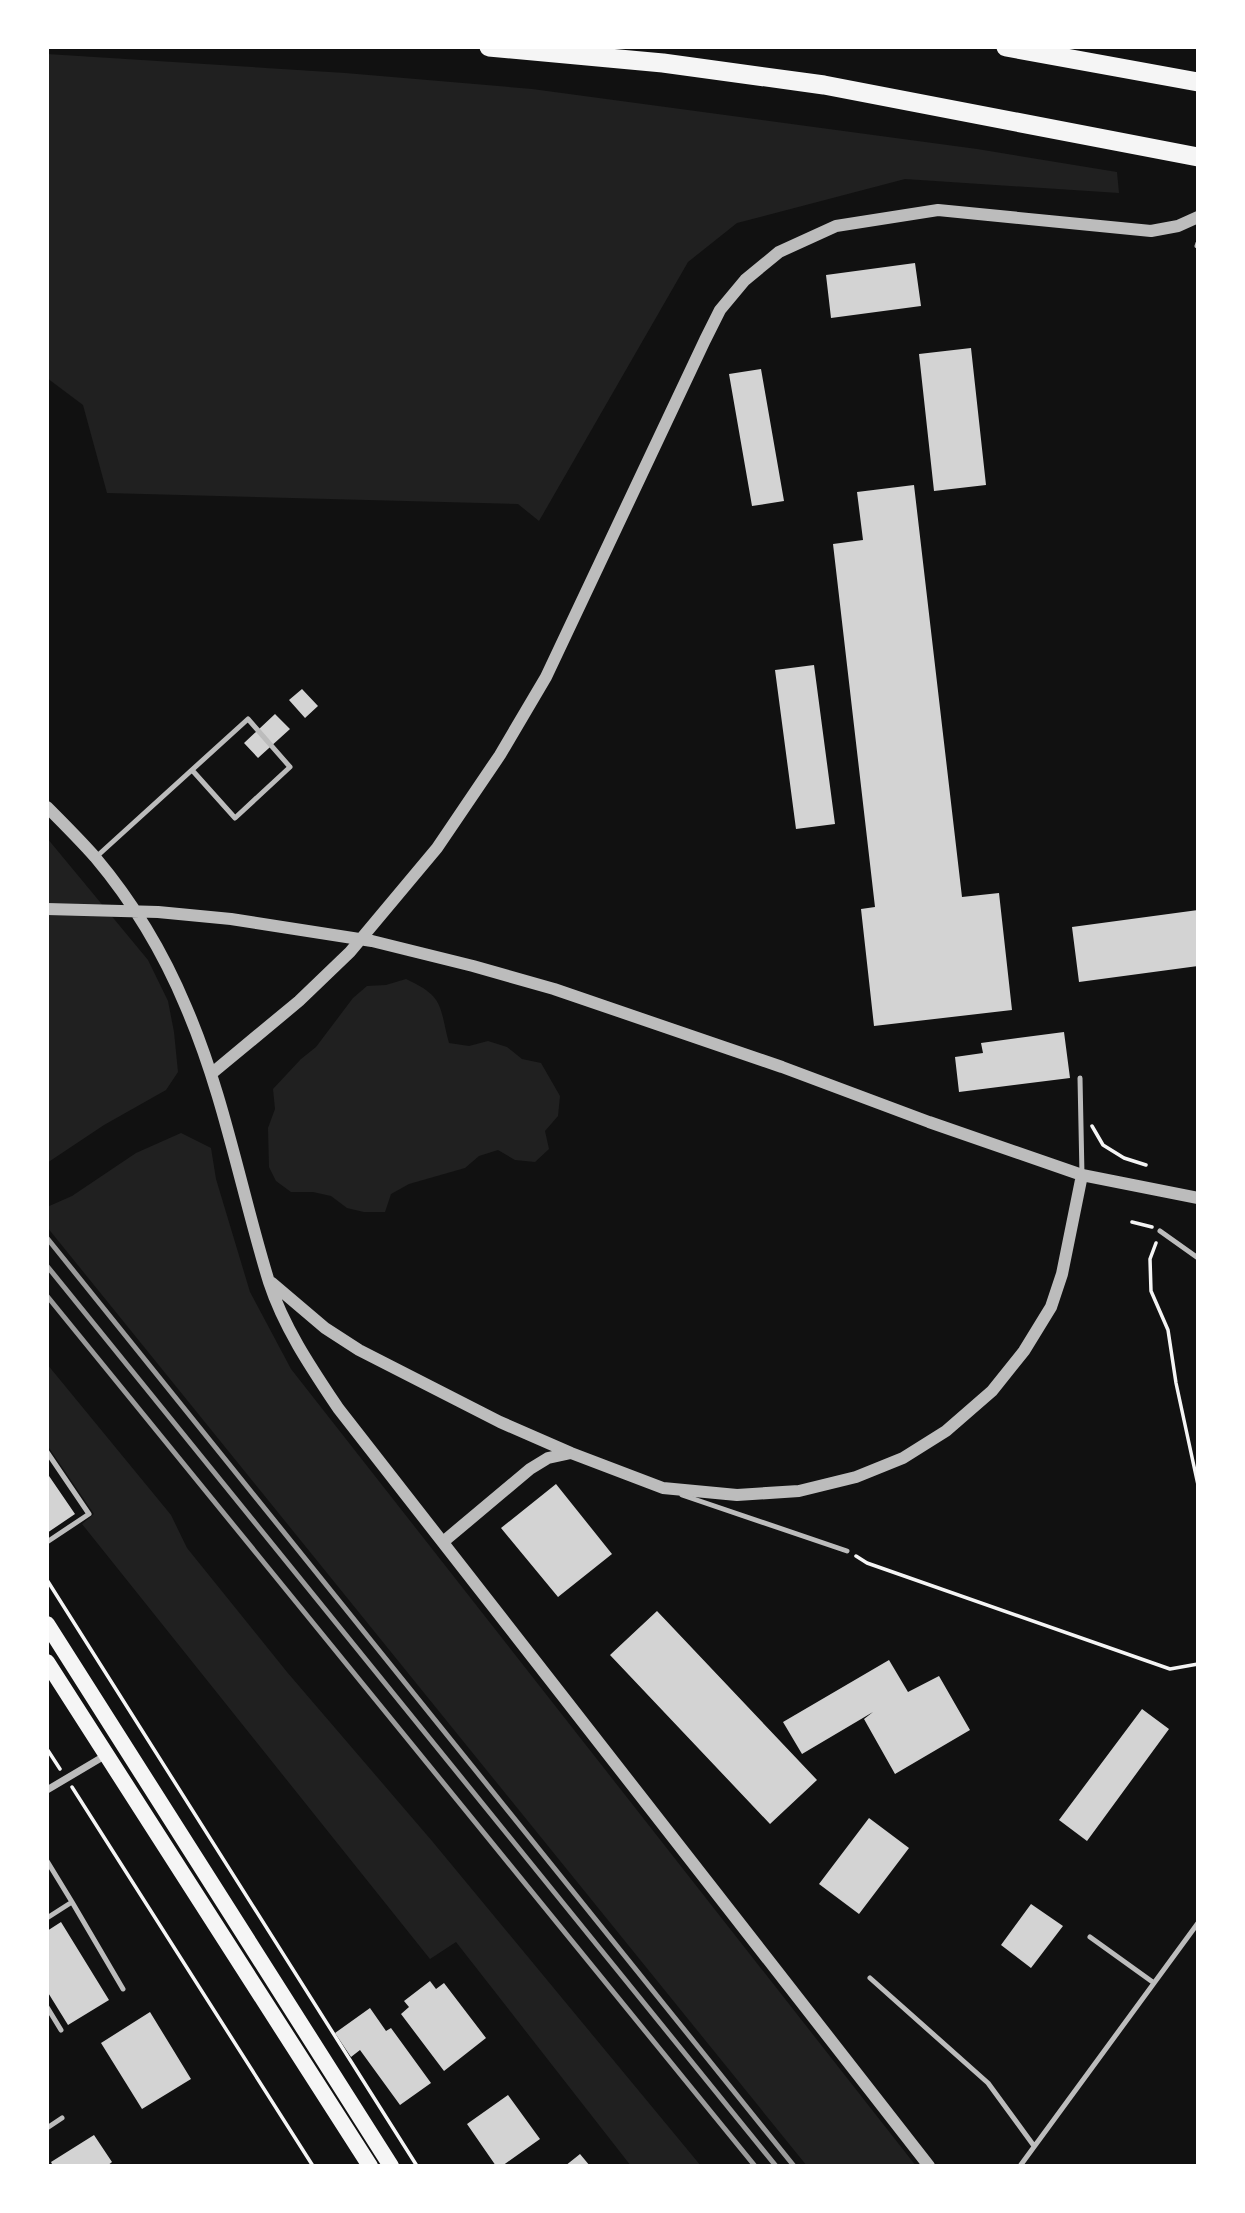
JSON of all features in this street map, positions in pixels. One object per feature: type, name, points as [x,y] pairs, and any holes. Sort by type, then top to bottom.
[{"type":"highway","points":[[489,47],[663,63],[824,85],[1198,157]]},
{"type":"highway","points":[[1006,47],[1198,82]]},
{"type":"main road","points":[[47,1624],[391,2166]]},
{"type":"main road","points":[[47,1662],[370,2166]]},
{"type":"street","points":[[211,1074],[299,1002],[351,952],[437,848],[500,755],[546,677],[720,310],[746,280],[779,252],[836,226],[938,210],[1151,231],[1178,226],[1198,217]]},
{"type":"street","points":[[47,807],[96,858],[125,898],[161,956],[186,1007],[211,1074],[269,1281],[295,1339],[315,1373],[338,1408],[929,2166]]},
{"type":"street","points":[[47,909],[158,912],[231,919],[372,942],[473,966],[554,989],[782,1067],[1082,1175],[1198,1198]]},
{"type":"street","points":[[269,1281],[325,1328],[359,1350],[500,1422],[571,1453],[663,1488],[737,1495],[799,1490],[856,1477],[903,1458],[946,1431],[992,1391],[1024,1351],[1051,1307],[1062,1274],[1082,1175]]},
{"type":"street","points":[[443,1542],[530,1469],[548,1458],[571,1453]]},
{"type":"street","points":[[47,1790],[106,1755]]},
{"type":"lane","points":[[96,858],[192,770],[248,719],[290,768],[235,818],[192,770]]},
{"type":"lane","points":[[1080,1078],[1082,1175]]},
{"type":"lane","points":[[1160,1231],[1198,1258]]},
{"type":"lane","points":[[47,1452],[89,1514],[47,1542]]},
{"type":"lane","points":[[663,1488],[846,1551]]},
{"type":"lane","points":[[47,1861],[123,1989]]},
{"type":"lane","points":[[47,1918],[72,1902]]},
{"type":"lane","points":[[1020,2166],[1198,1923]]},
{"type":"lane","points":[[1090,1937],[1154,1983]]},
{"type":"lane","points":[[870,1978],[989,2083],[1034,2146]]},
{"type":"lane","points":[[47,2007],[61,2029]]},
{"type":"lane","points":[[47,2128],[62,2118]]},
{"type":"path","points":[[1081,1120],[1088,1122],[1095,1129],[1104,1145],[1124,1157],[1146,1165]]},
{"type":"path","points":[[1132,1222],[1160,1231],[1150,1259],[1151,1291],[1168,1330],[1176,1383],[1198,1485]]},
{"type":"path","points":[[846,1551],[867,1563],[1170,1669],[1198,1664]]},
{"type":"path","points":[[47,1580],[417,2166]]},
{"type":"path","points":[[47,1749],[313,2166]]},
{"type":"shaded area","points":[[47,54],[345,73],[532,89],[977,149],[1117,172],[1119,193],[905,179],[737,223],[688,262],[539,521],[518,504],[107,493],[83,405],[47,378]]},
{"type":"shaded area","points":[[47,838],[148,960],[168,1001],[178,1072],[166,1090],[104,1125],[47,1163]]},
{"type":"shaded area","points":[[406,979],[434,997],[441,1011],[449,1043],[469,1046],[488,1041],[507,1047],[522,1059],[541,1063],[560,1096],[558,1116],[545,1131],[549,1149],[535,1162],[515,1160],[498,1150],[479,1156],[465,1168],[409,1184],[391,1194],[385,1212],[364,1212],[347,1208],[331,1196],[313,1192],[291,1192],[276,1181],[269,1167],[268,1128],[275,1109],[273,1089],[316,1047],[353,998],[367,986],[386,985]]},
{"type":"shaded area","points":[[181,1133],[211,1148],[216,1179],[250,1292],[291,1369],[916,2166],[807,2166],[47,1227],[47,1207],[72,1196],[136,1153]]},
{"type":"shaded area","points":[[47,1364],[171,1515],[187,1548],[287,1672],[432,1841],[701,2166],[631,2166],[456,1942],[430,1959],[82,1524],[94,1514],[47,1445]]},
{"type":"building","points":[[915,263],[921,306],[831,318],[826,275]]},
{"type":"building","points":[[971,348],[986,485],[934,491],[919,354]]},
{"type":"building","points":[[761,369],[784,501],[752,506],[729,374]]},
{"type":"building","points":[[914,485],[962,897],[999,893],[1012,1010],[874,1026],[861,909],[875,907],[833,544],[863,540],[857,492]]},
{"type":"building","points":[[814,665],[835,824],[796,829],[775,670]]},
{"type":"building","points":[[302,689],[318,706],[305,718],[289,700]]},
{"type":"building","points":[[275,714],[290,729],[258,758],[244,743]]},
{"type":"building","points":[[1198,910],[1198,966],[1079,982],[1072,927]]},
{"type":"building","points":[[1064,1032],[1070,1078],[959,1092],[955,1057],[983,1053],[981,1043]]},
{"type":"building","points":[[47,1473],[75,1514],[47,1533]]},
{"type":"building","points":[[556,1484],[612,1554],[558,1597],[501,1528]]},
{"type":"building","points":[[657,1611],[817,1780],[770,1824],[610,1655]]},
{"type":"building","points":[[889,1660],[908,1692],[939,1676],[970,1730],[895,1774],[864,1719],[873,1712],[802,1754],[783,1722]]},
{"type":"building","points":[[1142,1709],[1169,1729],[1087,1841],[1059,1820]]},
{"type":"building","points":[[869,1818],[909,1848],[859,1914],[819,1884]]},
{"type":"building","points":[[1031,1904],[1063,1926],[1031,1968],[1001,1945]]},
{"type":"building","points":[[61,1922],[109,2000],[68,2025],[47,1991],[47,1931]]},
{"type":"building","points":[[430,1981],[436,1989],[444,1983],[486,2038],[444,2071],[401,2014],[409,2007],[404,2001]]},
{"type":"building","points":[[370,2008],[386,2031],[391,2028],[431,2083],[400,2105],[360,2050],[351,2057],[335,2033]]},
{"type":"building","points":[[150,2012],[191,2079],[142,2109],[101,2043]]},
{"type":"building","points":[[508,2095],[540,2139],[502,2166],[496,2166],[467,2124]]},
{"type":"building","points":[[94,2135],[112,2162],[107,2166],[53,2166],[51,2162]]},
{"type":"building","points":[[580,2154],[590,2166],[565,2166]]},
{"type":"railway","points":[[47,1238],[794,2166]]},
{"type":"railway","points":[[47,1266],[776,2166]]},
{"type":"railway","points":[[47,1296],[755,2166]]}]
